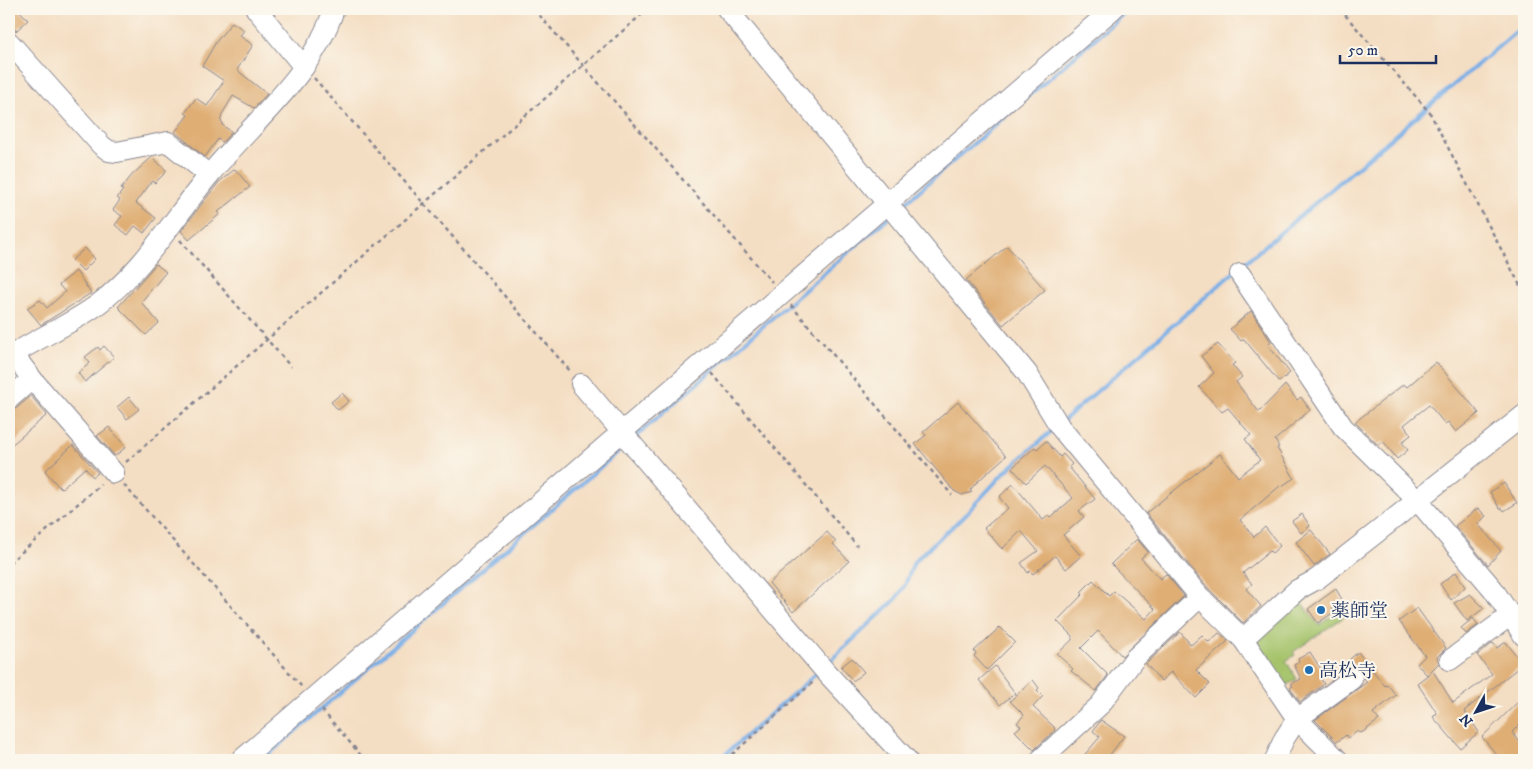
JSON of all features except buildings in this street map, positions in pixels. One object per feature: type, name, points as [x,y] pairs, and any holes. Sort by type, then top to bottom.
[{"type":"street","points":[[256,9],[304,67]]},
{"type":"street","points":[[114,473],[11,356],[96,306],[129,277],[170,228],[210,175],[304,67],[331,19],[334,9]]},
{"type":"street","points":[[727,9],[1027,373],[1060,427],[1200,597],[1243,639],[1297,719],[1338,760]]},
{"type":"street","points":[[241,760],[622,434],[1113,9]]},
{"type":"street","points":[[9,42],[100,146],[109,151],[117,152],[168,142],[210,175]]},
{"type":"street","points":[[1240,274],[1343,427],[1417,500],[1493,589],[1512,615],[1524,636]]},
{"type":"street","points":[[9,399],[32,380]]},
{"type":"street","points":[[581,384],[826,671],[907,760]]},
{"type":"street","points":[[1243,639],[1297,590],[1316,579],[1524,415]]},
{"type":"street","points":[[1040,760],[1100,705],[1135,658],[1200,597]]},
{"type":"street","points":[[1450,660],[1512,615]]},
{"type":"street","points":[[1275,760],[1284,739],[1297,719],[1352,679]]},
{"type":"path","points":[[534,9],[782,294],[952,495]]},
{"type":"path","points":[[9,563],[648,9]]},
{"type":"path","points":[[1340,9],[1430,113],[1524,293]]},
{"type":"path","points":[[304,67],[581,384]]},
{"type":"path","points":[[170,228],[291,367]]},
{"type":"path","points":[[704,362],[857,546]]},
{"type":"path","points":[[114,473],[365,760]]},
{"type":"path","points":[[726,760],[826,671]]},
{"type":"green space","points":[[1305,590],[1316,591],[1302,603],[1319,625],[1344,607],[1347,615],[1293,652],[1295,655],[1286,661],[1297,679],[1282,688],[1252,638]]},
{"type":"waterway","points":[[898,209],[1129,9]]},
{"type":"waterway","points":[[1239,268],[1524,25]]},
{"type":"waterway","points":[[634,438],[889,217]]},
{"type":"waterway","points":[[1064,420],[1234,272]]},
{"type":"waterway","points":[[827,664],[896,599],[905,585],[914,562],[962,518],[1004,473],[1055,428]]},
{"type":"waterway","points":[[262,760],[625,446]]},
{"type":"waterway","points":[[719,760],[818,672]]},
{"type":"place","name":"薬師堂","points":[[1321,610]]},
{"type":"place","name":"高松寺","points":[[1309,670]]}]
